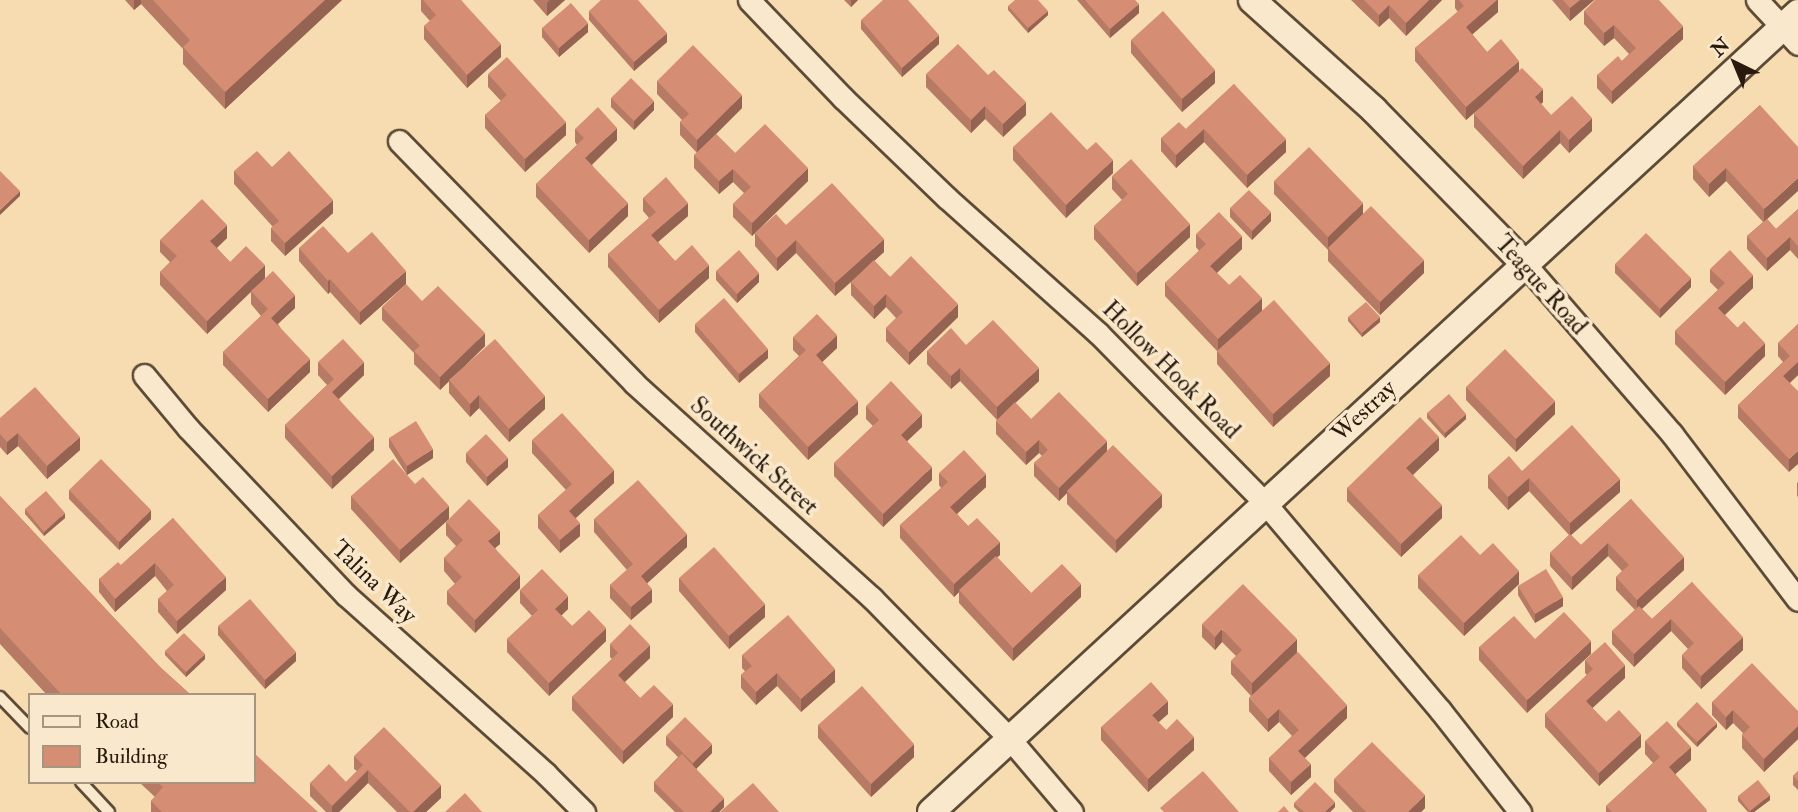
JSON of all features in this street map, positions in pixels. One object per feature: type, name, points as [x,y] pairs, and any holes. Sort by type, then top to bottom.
[{"type":"street","name":"Hollow Hook Road","points":[[749,0],[843,98],[947,198],[1098,333],[1265,503],[1440,710],[1520,812]]},
{"type":"street","name":"Teague Road","points":[[1252,0],[1374,110],[1524,263],[1672,434],[1798,600]]},
{"type":"street","points":[[1756,0],[1793,28]]},
{"type":"street","name":"Westray","points":[[931,812],[1524,263],[1793,28]]},
{"type":"street","name":"Southwick Street","points":[[399,141],[634,383],[872,598],[1009,738],[1072,812]]},
{"type":"street","name":"Talina Way","points":[[144,374],[188,428],[346,595],[546,774],[584,812]]},
{"type":"lane","points":[[0,697],[28,727]]},
{"type":"lane","points":[[83,784],[110,812]]},
{"type":"building","points":[[153,0],[325,0],[225,92],[183,47],[190,40]]},
{"type":"building","points":[[423,0],[461,0],[501,44],[467,75],[424,26],[436,15]]},
{"type":"building","points":[[601,0],[638,0],[667,33],[634,62],[589,11]]},
{"type":"building","points":[[883,0],[908,0],[939,35],[902,68],[861,20]]},
{"type":"building","points":[[1015,0],[1038,0],[1048,11],[1028,28],[1008,6]]},
{"type":"building","points":[[1085,0],[1135,0],[1139,4],[1110,29]]},
{"type":"building","points":[[1364,0],[1429,0],[1406,23],[1389,5],[1379,15]]},
{"type":"building","points":[[1459,0],[1497,0],[1466,27],[1487,52],[1501,39],[1519,61],[1466,107],[1415,48],[1464,6]]},
{"type":"building","points":[[1563,0],[1580,0],[1570,8]]},
{"type":"building","points":[[1595,0],[1659,0],[1683,26],[1612,91],[1597,75],[1618,56],[1622,61],[1636,48],[1614,25],[1604,33],[1584,11]]},
{"type":"building","points":[[571,3],[588,23],[559,48],[542,28]]},
{"type":"building","points":[[1163,11],[1215,70],[1182,99],[1131,40]]},
{"type":"building","points":[[958,44],[988,75],[994,70],[1026,102],[1003,124],[985,106],[971,120],[926,74]]},
{"type":"building","points":[[693,45],[742,95],[697,140],[680,122],[689,114],[657,81]]},
{"type":"building","points":[[507,57],[566,122],[525,159],[485,115],[507,95],[488,74]]},
{"type":"building","points":[[1522,68],[1543,89],[1535,97],[1551,115],[1572,96],[1592,118],[1569,140],[1560,130],[1523,166],[1474,114]]},
{"type":"building","points":[[631,78],[654,101],[634,121],[611,98]]},
{"type":"building","points":[[1234,84],[1286,139],[1247,175],[1204,129],[1176,155],[1161,138],[1179,122],[1186,129]]},
{"type":"building","points":[[1760,105],[1798,147],[1798,178],[1764,209],[1726,168],[1709,184],[1693,166]]},
{"type":"building","points":[[598,107],[617,128],[585,158],[628,203],[589,240],[536,184],[584,138],[575,129]]},
{"type":"building","points":[[1051,112],[1087,150],[1096,142],[1113,160],[1066,205],[1013,147]]},
{"type":"building","points":[[765,124],[808,168],[752,223],[733,204],[751,187],[733,169],[719,181],[694,155],[716,134],[735,153]]},
{"type":"building","points":[[1309,147],[1363,203],[1328,237],[1274,181]]},
{"type":"building","points":[[257,151],[272,167],[289,151],[333,200],[285,243],[271,228],[279,221],[234,171]]},
{"type":"building","points":[[1131,159],[1190,224],[1137,273],[1094,226],[1128,194],[1112,176]]},
{"type":"building","points":[[0,171],[20,191],[0,210]]},
{"type":"building","points":[[666,177],[688,203],[651,235],[675,261],[692,245],[709,265],[659,310],[608,254],[656,212],[643,198]]},
{"type":"building","points":[[832,183],[884,239],[835,283],[796,240],[777,258],[755,233],[776,214],[786,225]]},
{"type":"building","points":[[1249,190],[1271,212],[1252,231],[1230,208]]},
{"type":"building","points":[[202,199],[227,225],[210,241],[230,262],[246,246],[265,265],[207,321],[160,272],[177,256],[160,240]]},
{"type":"building","points":[[1371,206],[1424,260],[1380,302],[1328,248]]},
{"type":"building","points":[[1798,209],[1798,246],[1790,237],[1767,258],[1747,236],[1767,219],[1776,229]]},
{"type":"building","points":[[1219,212],[1242,236],[1210,266],[1229,285],[1240,275],[1262,298],[1218,339],[1165,283],[1206,244],[1196,234]]},
{"type":"building","points":[[323,226],[348,253],[372,232],[406,271],[360,312],[299,248]]},
{"type":"building","points":[[1646,233],[1691,278],[1660,309],[1615,264]]},
{"type":"building","points":[[739,250],[759,273],[737,294],[716,271]]},
{"type":"building","points":[[1730,250],[1753,275],[1718,308],[1737,328],[1744,321],[1765,343],[1725,382],[1675,331],[1725,283],[1710,269]]},
{"type":"building","points":[[911,256],[958,304],[909,352],[886,328],[903,312],[886,294],[874,306],[851,282],[874,260],[890,277]]},
{"type":"building","points":[[273,271],[295,295],[271,318],[310,359],[268,399],[223,352],[268,309],[251,291]]},
{"type":"building","points":[[406,284],[422,301],[438,286],[485,333],[440,377],[414,351],[420,346],[382,307]]},
{"type":"building","points":[[724,298],[768,349],[739,374],[695,324]]},
{"type":"building","points":[[1274,300],[1330,363],[1273,414],[1217,351]]},
{"type":"building","points":[[1366,302],[1380,317],[1362,333],[1348,317]]},
{"type":"building","points":[[817,314],[837,335],[816,355],[858,401],[808,447],[759,394],[806,350],[793,337]]},
{"type":"building","points":[[993,320],[1039,368],[997,407],[960,368],[951,376],[927,351],[951,328],[966,345]]},
{"type":"building","points":[[1798,324],[1798,362],[1783,376],[1798,391],[1798,451],[1789,459],[1738,405],[1790,356],[1778,343]]},
{"type":"building","points":[[343,339],[364,362],[332,392],[374,437],[332,476],[285,425],[334,379],[318,362]]},
{"type":"building","points":[[495,339],[545,396],[509,429],[479,395],[470,404],[449,380]]},
{"type":"building","points":[[1505,349],[1555,401],[1516,439],[1466,387]]},
{"type":"building","points":[[891,381],[922,414],[901,435],[932,467],[883,514],[834,463],[879,420],[866,406]]},
{"type":"building","points":[[35,387],[80,437],[47,466],[18,433],[7,442],[0,434],[0,418]]},
{"type":"building","points":[[1059,392],[1107,441],[1059,488],[1034,463],[1048,450],[1039,440],[1026,452],[996,421],[1015,402],[1031,419]]},
{"type":"building","points":[[1449,394],[1466,414],[1445,433],[1427,413]]},
{"type":"building","points":[[562,413],[614,470],[569,511],[580,523],[560,540],[538,515],[572,484],[532,440]]},
{"type":"building","points":[[1420,417],[1439,437],[1406,468],[1442,505],[1401,544],[1347,488]]},
{"type":"building","points":[[416,421],[433,449],[407,466],[389,438]]},
{"type":"building","points":[[1572,425],[1620,479],[1570,523],[1529,478],[1508,497],[1488,475],[1509,456],[1522,471]]},
{"type":"building","points":[[486,434],[508,458],[487,477],[466,453]]},
{"type":"building","points":[[1113,445],[1162,494],[1116,540],[1067,491]]},
{"type":"building","points":[[964,450],[986,474],[950,507],[968,526],[977,518],[1000,542],[954,584],[900,525],[948,482],[939,473]]},
{"type":"building","points":[[101,459],[151,510],[119,542],[69,490]]},
{"type":"building","points":[[393,459],[415,484],[423,477],[449,506],[400,550],[351,496]]},
{"type":"building","points":[[638,480],[687,534],[641,576],[652,589],[631,607],[610,585],[633,564],[594,519]]},
{"type":"building","points":[[46,491],[65,513],[44,532],[25,509]]},
{"type":"building","points":[[0,496],[160,667],[189,693],[60,693],[0,628]]},
{"type":"building","points":[[469,499],[500,531],[488,541],[520,575],[475,620],[447,591],[462,577],[444,558],[463,540],[446,522]]},
{"type":"building","points":[[1631,499],[1684,557],[1637,600],[1616,577],[1629,565],[1608,543],[1572,577],[1550,553],[1570,534],[1581,545]]},
{"type":"building","points":[[173,518],[226,577],[177,621],[158,599],[174,585],[155,563],[115,599],[99,579],[118,562],[121,565]]},
{"type":"building","points":[[1461,535],[1480,555],[1493,543],[1519,571],[1464,623],[1418,575]]},
{"type":"building","points":[[714,547],[765,604],[729,636],[679,578]]},
{"type":"building","points":[[996,556],[1031,593],[1062,564],[1081,584],[1013,648],[959,590]]},
{"type":"building","points":[[542,569],[568,596],[555,609],[572,626],[589,610],[606,628],[549,683],[507,639],[538,610],[520,590]]},
{"type":"building","points":[[1546,569],[1563,597],[1535,614],[1518,586]]},
{"type":"building","points":[[1692,582],[1743,637],[1701,676],[1682,655],[1694,643],[1671,619],[1634,654],[1612,631],[1639,606],[1652,619]]},
{"type":"building","points":[[1243,584],[1297,639],[1252,683],[1231,661],[1242,650],[1222,629],[1215,637],[1202,624]]},
{"type":"building","points":[[250,599],[296,652],[265,680],[218,626]]},
{"type":"building","points":[[1564,612],[1591,641],[1527,700],[1479,647],[1514,616],[1535,639]]},
{"type":"building","points":[[788,615],[835,669],[801,699],[777,673],[756,692],[741,675],[752,666],[742,655]]},
{"type":"building","points":[[630,624],[650,645],[618,675],[640,698],[654,685],[673,704],[623,751],[572,697],[618,653],[610,644]]},
{"type":"building","points":[[184,633],[205,654],[186,672],[165,651]]},
{"type":"building","points":[[1605,642],[1625,665],[1586,701],[1606,722],[1619,710],[1641,734],[1599,773],[1545,714],[1593,669],[1585,660]]},
{"type":"building","points":[[1298,652],[1347,705],[1298,751],[1311,764],[1291,782],[1269,758],[1299,730],[1279,709],[1268,719],[1249,698]]},
{"type":"building","points":[[1752,663],[1798,711],[1798,726],[1764,759],[1742,735],[1750,727],[1733,710],[1726,717],[1712,702]]},
{"type":"building","points":[[1151,682],[1168,701],[1152,715],[1166,730],[1177,719],[1194,737],[1148,779],[1101,727]]},
{"type":"building","points":[[862,686],[914,744],[871,784],[818,725]]},
{"type":"building","points":[[1697,702],[1717,723],[1697,742],[1677,722]]},
{"type":"building","points":[[685,717],[712,744],[693,763],[666,736]]},
{"type":"building","points":[[1667,721],[1691,747],[1669,767],[1707,810],[1612,812],[1606,806],[1660,757],[1645,741]]},
{"type":"building","points":[[384,727],[441,785],[410,812],[368,770],[332,806],[310,783],[329,764],[346,782],[363,765],[354,756]]},
{"type":"building","points":[[1372,742],[1425,795],[1408,812],[1366,812],[1334,779]]},
{"type":"building","points":[[682,754],[724,798],[710,812],[684,812],[654,782]]},
{"type":"building","points":[[256,755],[318,812],[162,812],[151,801],[163,787],[159,784],[256,784]]},
{"type":"building","points":[[1203,771],[1239,812],[1164,812],[1160,808]]},
{"type":"building","points":[[1758,780],[1770,795],[1750,811],[1738,796]]},
{"type":"building","points":[[1315,782],[1335,802],[1325,812],[1304,812],[1294,803]]},
{"type":"building","points":[[753,783],[779,812],[720,812]]},
{"type":"building","points":[[465,793],[482,812],[445,812]]},
{"type":"building","points":[[1284,806],[1289,812],[1278,812]]}]
